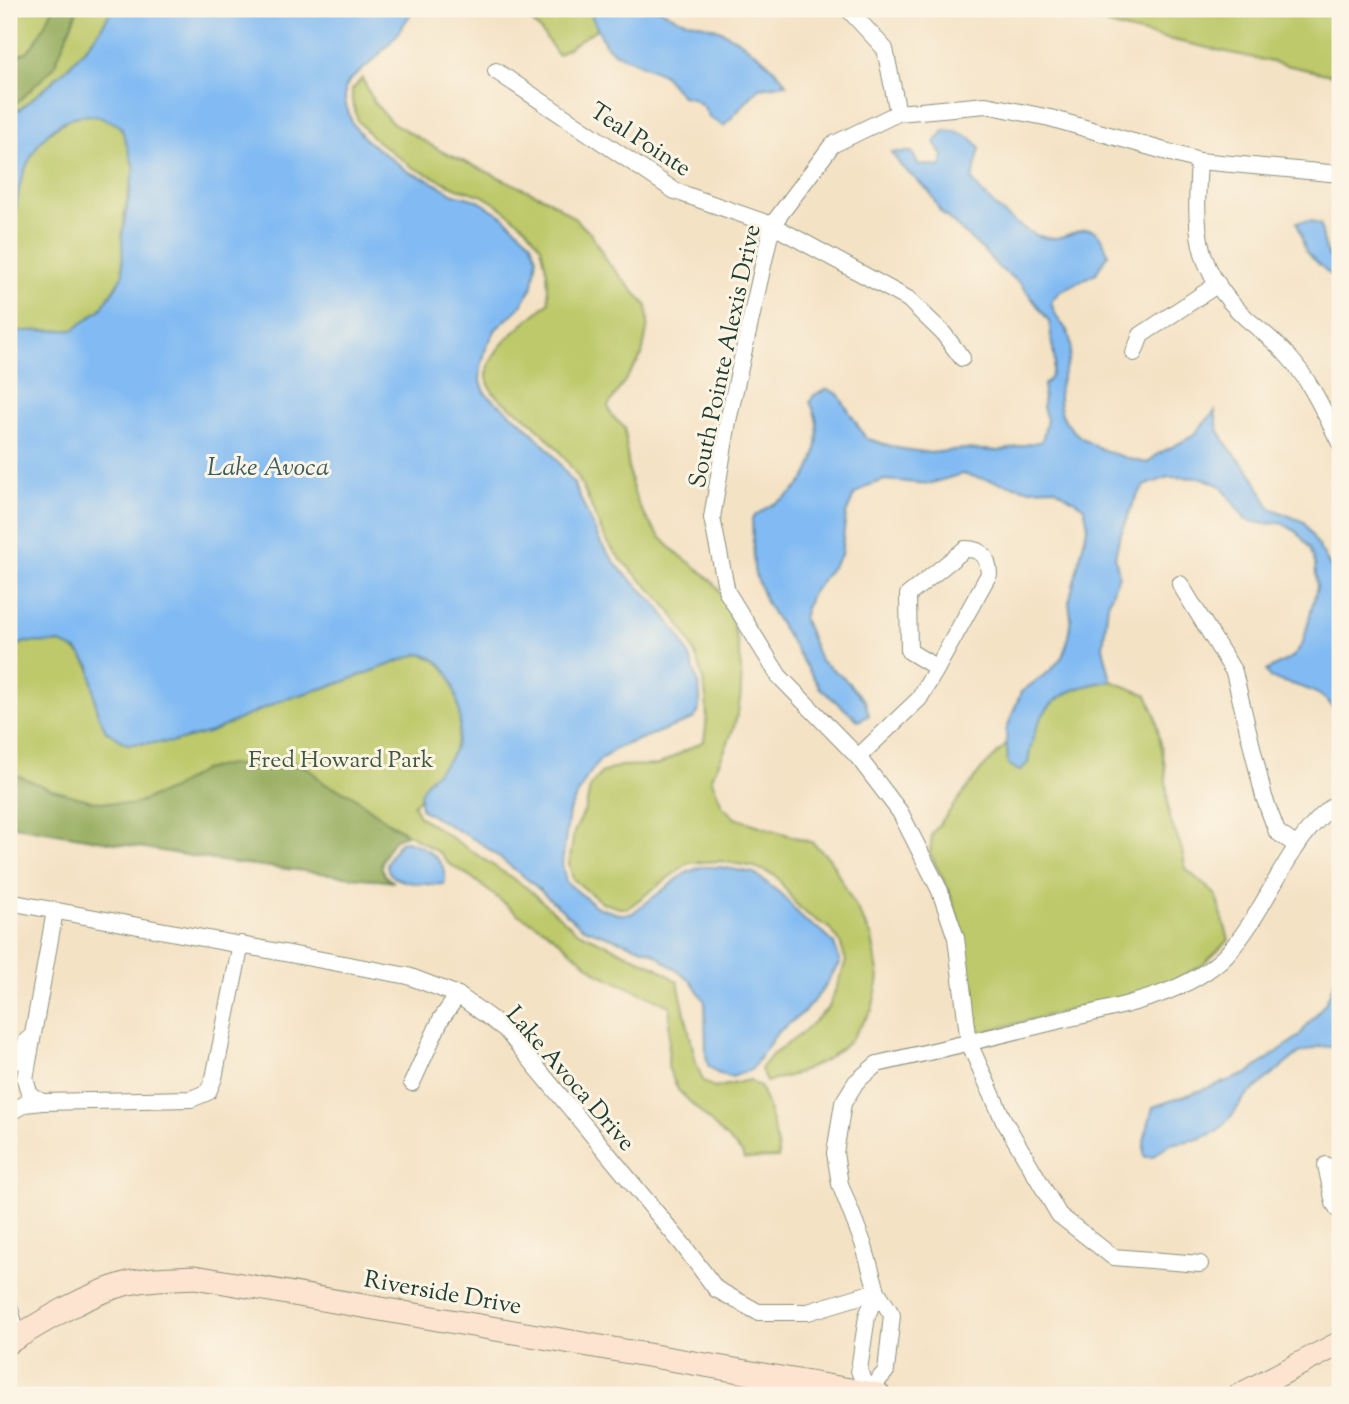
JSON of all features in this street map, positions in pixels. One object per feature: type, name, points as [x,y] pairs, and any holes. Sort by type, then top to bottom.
[{"type":"street","points":[[848,9],[885,49],[898,113]]},
{"type":"street","name":"Teal Pointe","points":[[496,71],[675,191],[772,225],[908,299],[943,333],[962,358]]},
{"type":"street","name":"South Pointe Alexis Drive","points":[[1200,1264],[1113,1257],[1059,1215],[1003,1119],[969,1043],[956,939],[940,891],[900,812],[858,757],[779,676],[727,592],[712,518],[728,421],[772,225],[832,145],[898,113],[986,105],[1050,118],[1199,161],[1340,174]]},
{"type":"street","points":[[1199,161],[1196,229],[1203,254],[1218,284],[1247,318],[1289,357],[1311,386],[1340,443]]},
{"type":"street","points":[[1134,353],[1141,335],[1218,284]]},
{"type":"street","points":[[858,757],[919,699],[937,668],[989,574],[989,562],[983,553],[975,549],[965,549],[908,596],[909,651],[937,668]]},
{"type":"street","points":[[1180,584],[1234,673],[1264,797],[1277,832],[1297,846]]},
{"type":"street","points":[[873,1394],[886,1371],[892,1315],[877,1291],[863,1243],[840,1184],[835,1153],[843,1103],[856,1082],[877,1064],[1111,1008],[1175,988],[1208,970],[1244,935],[1297,846],[1340,801]]},
{"type":"street","name":"Lake Avoca Drive","points":[[9,902],[408,976],[458,995],[505,1029],[683,1245],[716,1289],[758,1312],[807,1312],[877,1291]]},
{"type":"street","points":[[42,1102],[30,1095],[25,1079],[55,911]]},
{"type":"street","points":[[9,1114],[25,1104],[42,1102],[191,1099],[208,1092],[214,1078],[241,944]]},
{"type":"street","points":[[412,1083],[441,1019],[458,995]]},
{"type":"street","points":[[9,1066],[22,1052],[35,1022]]},
{"type":"street","points":[[1326,1166],[1335,1203],[1340,1212]]},
{"type":"street","name":"Riverside Drive","points":[[13,1340],[58,1312],[125,1284],[195,1277],[873,1394]]},
{"type":"street","points":[[873,1394],[859,1370],[867,1316],[877,1291]]},
{"type":"street","points":[[9,1306],[13,1340]]},
{"type":"street","points":[[1240,1395],[1340,1343]]},
{"type":"green space","points":[[9,9],[112,9],[83,51],[59,76],[19,110],[9,107]]},
{"type":"green space","points":[[53,9],[78,9],[54,67],[17,103],[9,101],[9,58],[27,52]]},
{"type":"green space","points":[[469,9],[588,9],[598,28],[558,55],[541,32],[525,17],[513,12],[481,13]]},
{"type":"green space","points":[[1053,9],[1340,9],[1340,77],[1127,30]]},
{"type":"green space","points":[[362,78],[374,102],[390,121],[443,152],[549,200],[574,218],[591,234],[609,264],[647,306],[648,325],[642,355],[608,406],[612,416],[625,428],[631,481],[642,511],[668,545],[717,587],[733,623],[740,656],[741,693],[728,743],[711,778],[723,807],[735,818],[813,843],[830,859],[872,937],[879,978],[872,1010],[849,1042],[826,1060],[796,1074],[766,1082],[761,1069],[772,1055],[801,1034],[829,1007],[846,961],[840,942],[829,928],[796,904],[776,876],[755,867],[720,861],[688,863],[628,908],[601,902],[573,879],[569,864],[574,832],[586,808],[590,787],[601,773],[620,766],[658,765],[704,741],[704,684],[693,648],[684,632],[661,600],[607,541],[573,470],[557,448],[527,418],[497,396],[489,385],[488,367],[493,356],[510,336],[549,302],[547,272],[541,247],[526,227],[498,205],[481,195],[457,188],[412,167],[371,136],[358,121],[352,101],[352,90]]},
{"type":"green space","points":[[83,114],[106,117],[121,127],[134,168],[124,214],[123,274],[101,309],[73,330],[25,331],[9,335],[9,229],[14,219],[24,172],[34,150],[50,132],[71,118]]},
{"type":"green space","name":"Fred Howard Park","points":[[25,642],[59,643],[81,655],[94,678],[106,731],[127,744],[173,742],[211,732],[282,700],[338,684],[418,654],[432,658],[443,667],[451,679],[456,692],[460,723],[449,759],[426,786],[419,800],[413,804],[419,816],[527,888],[576,931],[656,967],[678,982],[696,1063],[703,1081],[715,1088],[749,1080],[759,1086],[772,1122],[778,1158],[744,1159],[742,1153],[678,1090],[668,1067],[670,1006],[599,974],[546,930],[519,915],[471,877],[448,863],[441,854],[385,820],[9,813],[9,650]]},
{"type":"green space","points":[[1111,681],[1147,695],[1155,714],[1165,766],[1169,818],[1181,846],[1186,869],[1216,895],[1229,940],[1203,965],[1172,982],[975,1034],[964,937],[948,889],[930,854],[932,834],[982,769],[1006,745],[1028,763],[1036,728],[1052,704],[1076,689]]},
{"type":"green space","points":[[284,760],[308,768],[325,784],[350,794],[406,835],[395,839],[382,862],[383,873],[394,882],[220,861],[9,825],[9,766],[14,774],[50,789],[92,801],[131,805],[172,789],[203,770],[230,764],[251,766]]},
{"type":"water","name":"Lake Avoca","points":[[112,9],[414,9],[396,36],[349,81],[345,89],[345,102],[352,123],[366,140],[409,172],[454,194],[477,200],[504,217],[530,241],[537,257],[533,285],[521,306],[496,329],[486,348],[480,380],[486,394],[523,423],[551,452],[574,484],[601,544],[620,569],[656,604],[677,632],[690,657],[699,685],[698,713],[693,719],[617,748],[600,760],[587,777],[569,811],[562,864],[566,882],[597,907],[618,914],[631,914],[686,873],[701,867],[720,867],[754,873],[782,895],[804,920],[823,932],[834,944],[840,962],[821,992],[804,1012],[777,1033],[751,1070],[732,1077],[717,1073],[708,1065],[705,1002],[692,982],[652,952],[581,927],[532,883],[482,844],[422,810],[421,792],[453,752],[460,726],[459,709],[452,683],[447,671],[435,659],[418,654],[337,684],[282,700],[211,732],[173,742],[127,744],[106,731],[97,712],[90,666],[77,650],[60,643],[25,642],[9,650],[9,335],[25,331],[73,330],[101,309],[123,274],[122,237],[134,168],[121,127],[104,118],[87,115],[59,124],[36,148],[28,164],[9,229],[9,107],[19,110],[59,76],[94,38]]},
{"type":"water","points":[[588,9],[661,9],[675,17],[715,28],[750,48],[787,84],[759,88],[724,126],[710,118],[703,106],[692,98],[682,96],[663,74],[613,52],[605,44]]},
{"type":"water","points":[[945,130],[965,135],[980,148],[972,180],[1014,222],[1043,237],[1054,238],[1089,229],[1096,232],[1108,254],[1096,273],[1059,292],[1051,302],[1071,341],[1059,400],[1063,416],[1071,429],[1098,447],[1147,463],[1158,454],[1193,436],[1215,411],[1218,429],[1227,445],[1253,476],[1270,508],[1304,522],[1340,583],[1340,727],[1331,705],[1323,697],[1270,678],[1266,671],[1294,656],[1303,643],[1317,587],[1310,548],[1297,532],[1281,523],[1265,524],[1246,520],[1221,486],[1203,478],[1168,477],[1144,486],[1135,499],[1119,538],[1115,557],[1119,575],[1108,604],[1103,647],[1111,681],[1076,689],[1051,704],[1036,728],[1028,763],[1019,771],[1008,764],[1006,731],[1021,692],[1051,670],[1062,657],[1071,618],[1069,602],[1088,525],[1084,507],[1054,488],[1028,489],[962,474],[928,484],[885,480],[867,486],[854,495],[846,514],[841,555],[810,596],[803,618],[820,660],[843,677],[865,701],[869,715],[859,721],[820,688],[766,602],[754,570],[752,518],[796,489],[811,467],[817,440],[815,414],[810,402],[814,395],[828,389],[838,394],[868,439],[897,448],[930,453],[965,449],[1000,451],[1042,441],[1047,420],[1043,407],[1044,385],[1051,377],[1055,363],[1049,321],[1020,283],[999,268],[940,211],[929,191],[902,167],[891,152],[912,152],[918,164],[941,167],[943,156],[935,142]]},
{"type":"water","points":[[1311,221],[1321,225],[1328,255],[1340,269],[1340,284],[1306,252],[1297,222]]},
{"type":"water","points":[[406,841],[428,851],[440,862],[444,869],[444,884],[411,883],[390,873],[387,864],[390,857],[400,842]]},
{"type":"water","points":[[1340,952],[1340,1048],[1321,1046],[1299,1053],[1245,1097],[1218,1131],[1199,1139],[1170,1144],[1152,1157],[1144,1157],[1144,1141],[1153,1107],[1247,1074],[1298,1037],[1326,1002],[1336,977]]}]
